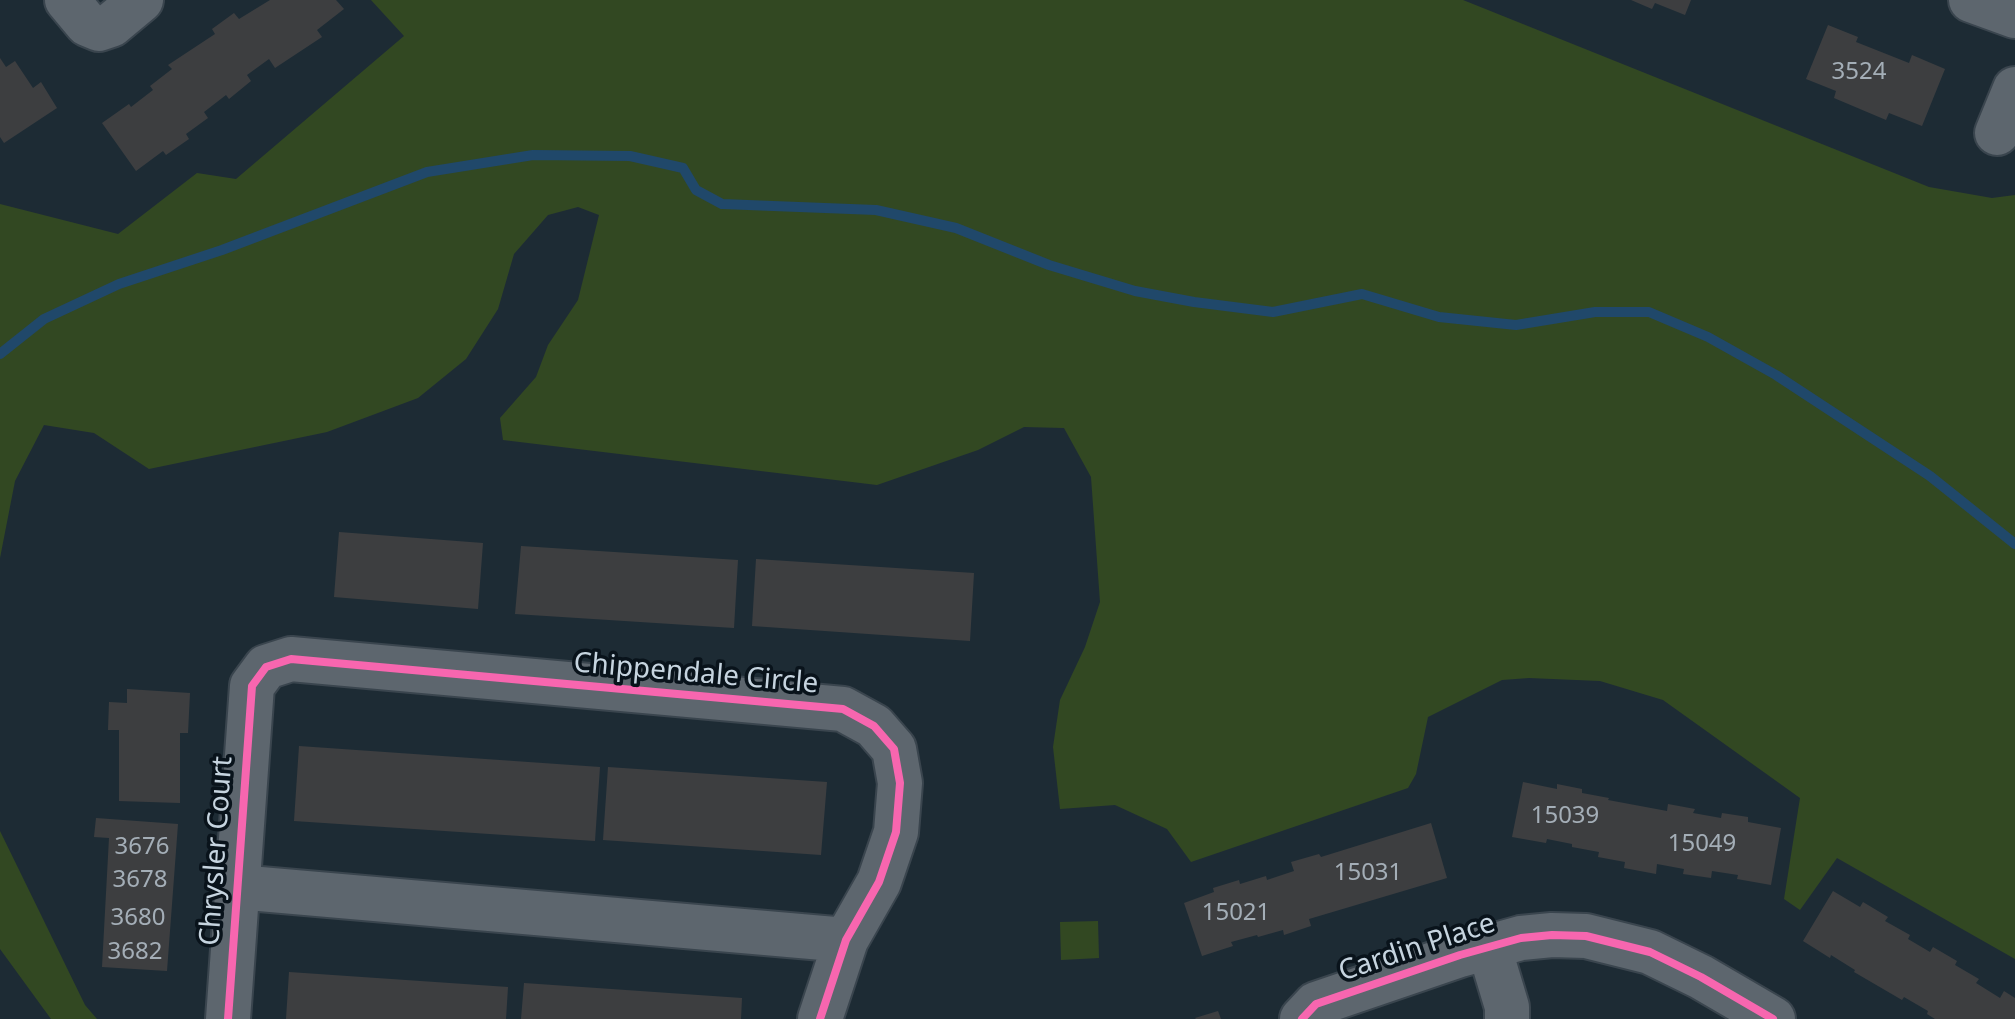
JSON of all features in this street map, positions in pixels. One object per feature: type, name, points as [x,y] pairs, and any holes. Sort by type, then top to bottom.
[{"type":"street","points":[[67,0],[87,24],[99,29],[111,25],[141,0]]},
{"type":"street","points":[[1971,0],[2015,16]]},
{"type":"street","points":[[1997,133],[2015,89]]},
{"type":"street","name":"Chippendale Circle","points":[[252,686],[266,667],[291,659],[843,709],[874,726],[894,749],[900,783],[896,832],[879,882],[846,940],[820,1019]]},
{"type":"street","name":"Chrysler Court","points":[[228,1019],[252,686]]},
{"type":"street","points":[[237,887],[846,940]]},
{"type":"street","name":"Cardin Place","points":[[1302,1019],[1316,1004],[1489,947],[1521,938],[1552,935],[1586,936],[1620,943],[1675,963],[1773,1019]]},
{"type":"street","name":"Cardin Place","points":[[1489,947],[1507,1007],[1507,1019]]},
{"type":"green space","points":[[371,0],[1463,0],[1929,187],[1992,198],[2015,195],[2015,959],[1837,858],[1800,910],[1784,899],[1800,798],[1663,700],[1600,681],[1502,680],[1428,717],[1416,774],[1408,788],[1191,862],[1167,829],[1115,805],[1060,809],[1053,747],[1060,700],[1085,647],[1100,602],[1091,477],[1064,428],[1024,427],[978,450],[877,485],[503,440],[500,418],[536,377],[548,345],[578,300],[599,215],[578,207],[548,215],[514,254],[498,309],[466,359],[418,398],[327,432],[149,469],[94,433],[44,425],[15,481],[0,558],[0,204],[118,234],[197,173],[236,179],[404,36]]},
{"type":"green space","points":[[0,831],[85,1005],[97,1019],[51,1019],[0,949]]},
{"type":"green space","points":[[1098,921],[1099,958],[1061,960],[1060,922]]},
{"type":"building","points":[[270,0],[336,0],[344,9],[317,30],[322,37],[275,68],[269,59],[247,75],[251,81],[229,99],[226,95],[204,112],[208,118],[186,134],[189,139],[166,155],[163,151],[136,171],[102,123],[153,90],[150,86],[172,69],[168,65],[215,34],[212,29],[234,13],[239,19]]},
{"type":"building","points":[[1631,0],[1691,0],[1685,15],[1655,3],[1652,9]]},
{"type":"building","points":[[1828,25],[1858,37],[1856,42],[1909,63],[1912,55],[1945,69],[1922,126],[1889,113],[1886,120],[1834,98],[1836,91],[1806,79]]},
{"type":"building","points":[[0,58],[6,67],[15,61],[33,88],[41,82],[57,108],[4,143],[0,137]]},
{"type":"building","points":[[339,532],[483,543],[478,609],[334,597]]},
{"type":"building","points":[[521,546],[738,560],[734,628],[515,614]]},
{"type":"building","points":[[756,559],[974,573],[970,641],[752,626]]},
{"type":"building","points":[[127,689],[190,693],[188,733],[180,733],[180,803],[119,801],[119,730],[108,730],[109,702],[127,703]]},
{"type":"building","points":[[299,746],[600,767],[595,841],[294,821]]},
{"type":"building","points":[[608,767],[827,782],[821,855],[603,840]]},
{"type":"building","points":[[1523,782],[1557,789],[1557,784],[1582,789],[1582,793],[1608,800],[1667,811],[1668,804],[1721,818],[1722,813],[1748,817],[1748,822],[1781,828],[1771,885],[1712,871],[1711,878],[1683,874],[1684,869],[1657,864],[1656,874],[1624,868],[1625,862],[1598,857],[1599,852],[1572,847],[1572,844],[1512,837]]},
{"type":"building","points":[[96,818],[178,824],[167,971],[102,967],[109,838],[94,837]]},
{"type":"building","points":[[1431,823],[1447,878],[1309,919],[1311,926],[1284,935],[1283,930],[1257,935],[1231,942],[1233,946],[1202,956],[1184,903],[1214,892],[1213,888],[1239,880],[1240,884],[1266,876],[1267,880],[1294,871],[1291,862],[1319,854],[1321,857]]},
{"type":"building","points":[[1833,891],[1860,907],[1863,902],[1888,917],[1885,921],[1910,935],[1908,939],[1930,952],[1933,947],[1957,961],[1955,965],[1979,979],[1976,983],[2000,998],[2004,991],[2015,998],[2015,1019],[1935,1019],[1927,1014],[1928,1011],[1904,997],[1902,1000],[1803,941]]},
{"type":"building","points":[[289,972],[508,987],[506,1019],[286,1019]]},
{"type":"building","points":[[524,983],[742,998],[741,1019],[521,1019]]},
{"type":"building","points":[[1218,1011],[1221,1019],[1195,1018]]},
{"type":"waterway","points":[[0,354],[44,319],[119,284],[222,250],[427,172],[533,155],[630,156],[683,168],[696,190],[722,204],[876,210],[956,228],[1049,265],[1135,291],[1194,302],[1273,312],[1362,294],[1439,317],[1516,325],[1595,312],[1649,312],[1708,337],[1776,375],[1930,476],[2015,544]]},
{"type":"cycle path","points":[[228,1019],[252,686],[266,667],[291,659],[843,709],[874,726],[894,749],[900,783],[896,832],[879,882],[846,940],[820,1019]]},
{"type":"cycle path","points":[[1302,1019],[1316,1004],[1460,955],[1521,938],[1552,935],[1586,936],[1650,952],[1701,977],[1773,1019]]}]
